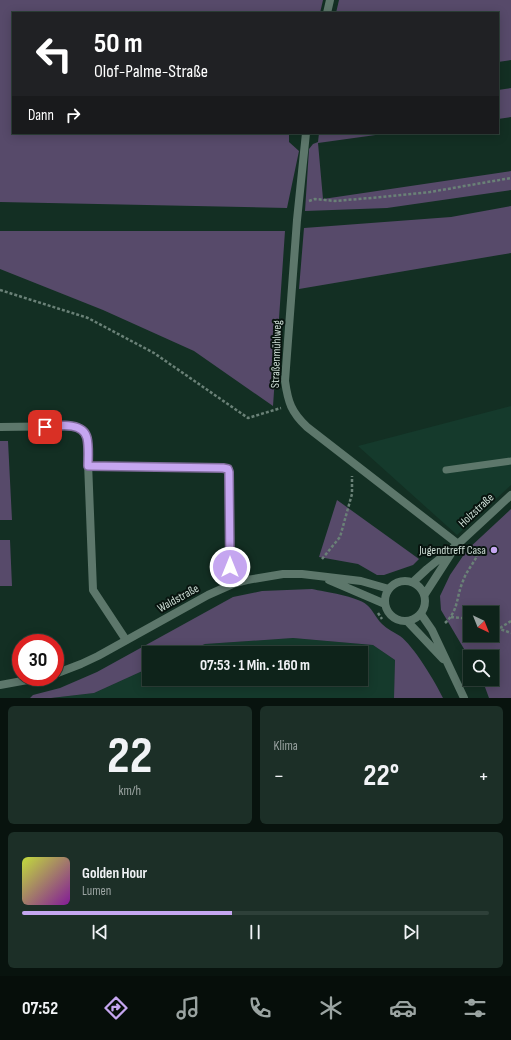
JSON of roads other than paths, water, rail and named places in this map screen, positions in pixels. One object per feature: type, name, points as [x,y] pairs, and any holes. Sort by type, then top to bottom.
[{"type":"street","points":[[327,12],[330,0]]},
{"type":"street","name":"Straßenmühlweg","points":[[306,134],[285,381],[290,406],[297,417],[307,427],[458,544]]},
{"type":"street","points":[[0,427],[74,426],[83,430],[87,437],[93,590],[126,640]]},
{"type":"street","points":[[88,466],[228,469],[230,567],[235,583]]},
{"type":"street","name":"Holzstraße","points":[[413,582],[458,544],[511,495]]},
{"type":"street","name":"Holzstraße","points":[[425,594],[458,544]]},
{"type":"street","name":"Waldstraße","points":[[64,671],[81,664],[208,595],[235,583],[265,576],[302,574],[361,581],[389,588]]},
{"type":"street","name":"Waldstraße","points":[[321,577],[385,604]]},
{"type":"street","points":[[406,581],[413,582],[422,589],[425,594],[426,605],[418,618],[408,622],[399,621],[388,612],[385,604],[386,593],[394,584],[406,581]]},
{"type":"street","points":[[421,614],[432,630],[464,698]]},
{"type":"street","points":[[408,622],[446,662]]},
{"type":"street","points":[[0,685],[12,683]]},
{"type":"lane","points":[[446,470],[511,461]]},
{"type":"place","name":"Jugendtreff Casa","points":[[494,550]]}]
